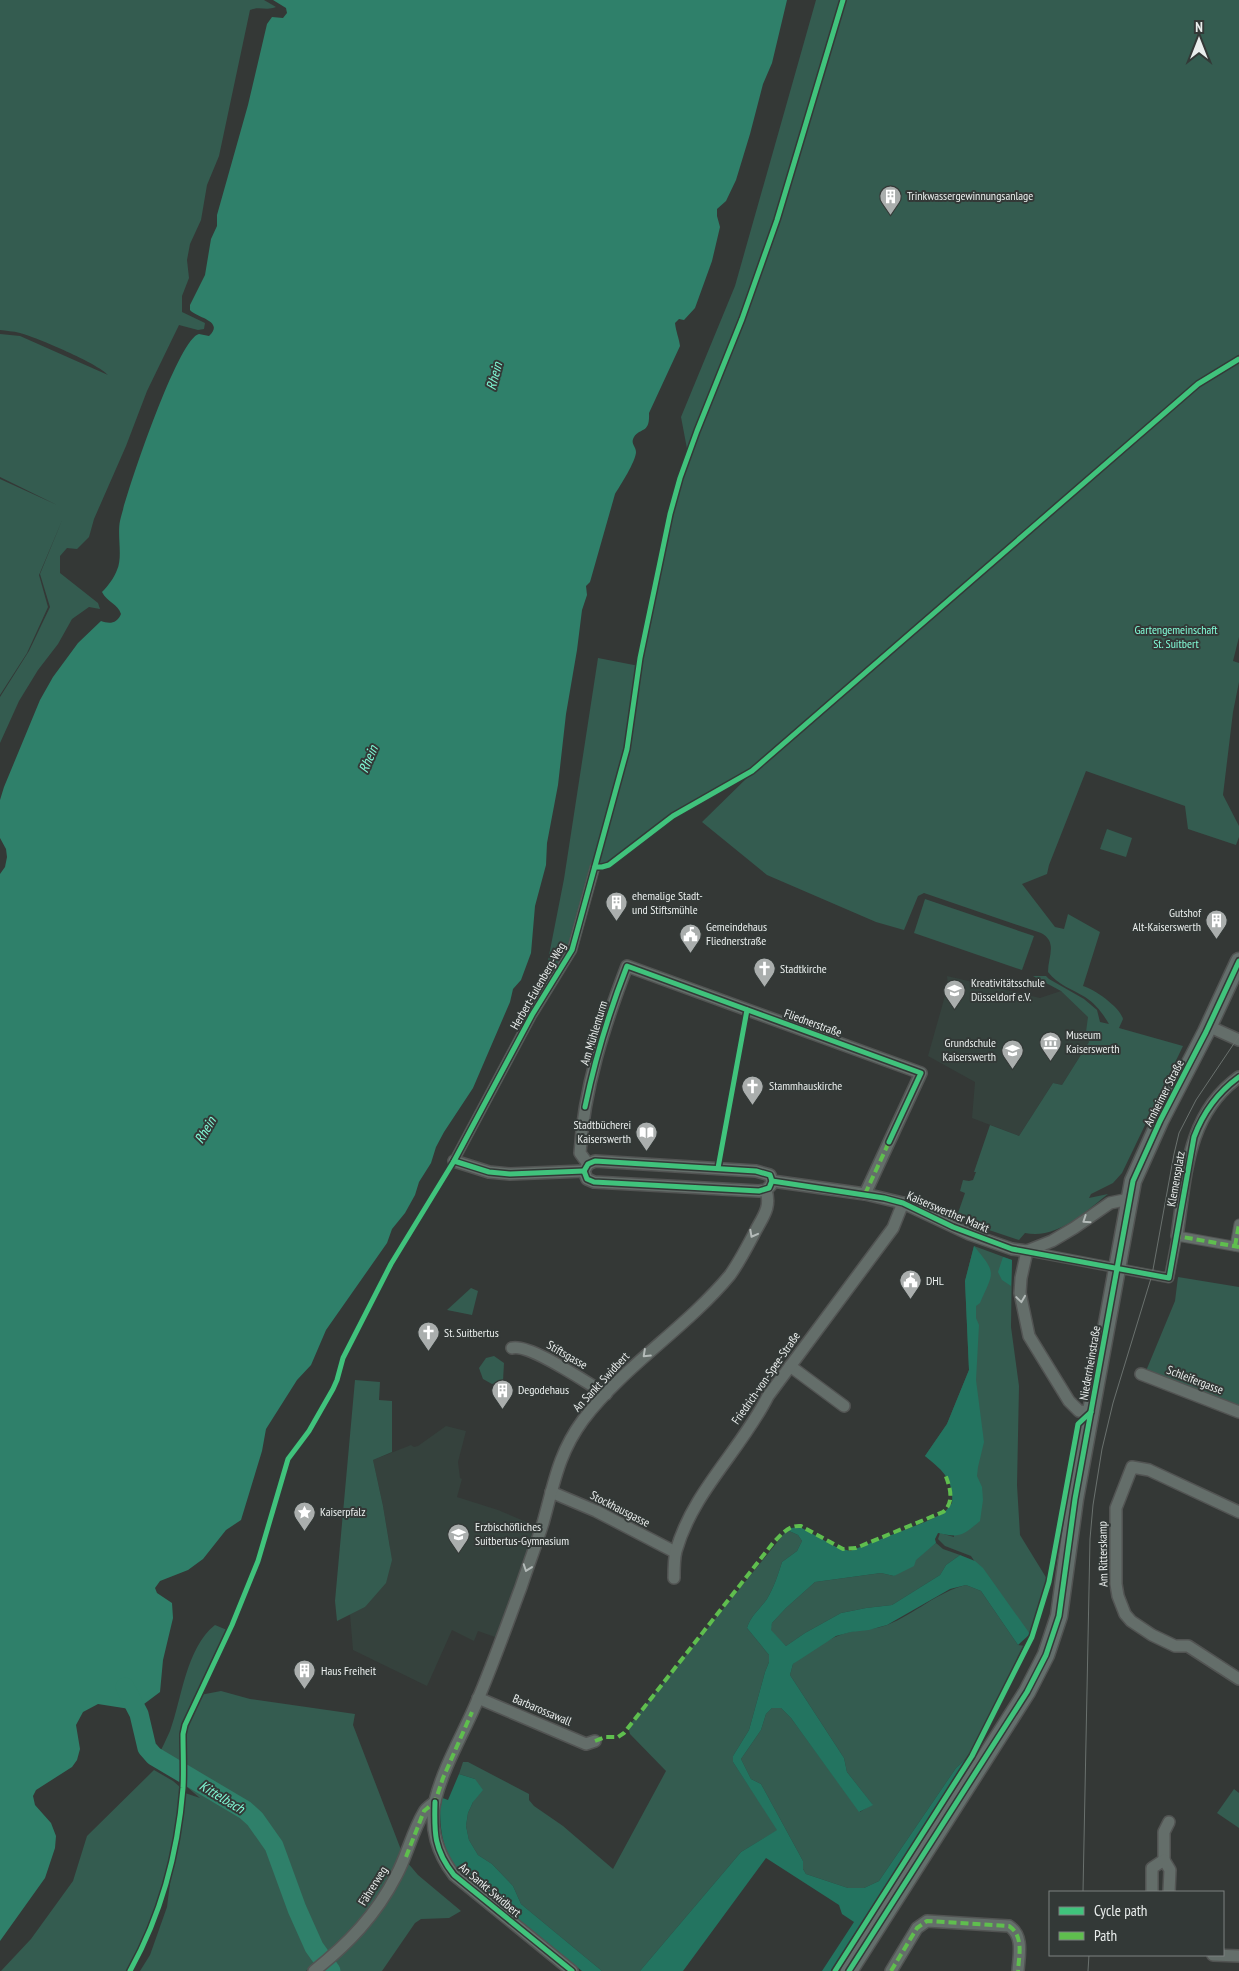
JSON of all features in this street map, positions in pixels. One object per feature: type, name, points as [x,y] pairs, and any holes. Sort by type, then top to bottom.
[{"type":"main road","name":"Arnheimer Straße","points":[[1117,1268],[1133,1181],[1239,961]]},
{"type":"main road","name":"Niederrheinstraße","points":[[849,1971],[1026,1692],[1046,1656],[1059,1616],[1085,1411],[1117,1268]]},
{"type":"street","name":"Herbert-Eulenberg-Weg","points":[[454,1160],[532,1015],[572,950],[595,867]]},
{"type":"street","name":"Fliednerstraße","points":[[627,966],[921,1073],[865,1194]]},
{"type":"street","name":"Am Mühlenturm","points":[[586,1167],[580,1152],[585,1107],[591,1077],[606,1024],[627,966]]},
{"type":"street","points":[[1208,1026],[1239,1040]]},
{"type":"street","name":"Klemensplatz","points":[[1177,1236],[1190,1157],[1198,1125],[1225,1087],[1239,1077]]},
{"type":"street","name":"Kaiserswerther Markt","points":[[454,1160],[489,1172],[510,1174],[586,1167],[595,1161],[756,1171],[770,1175],[769,1185]]},
{"type":"street","name":"Kaiserswerther Markt","points":[[586,1167],[587,1179],[594,1182],[769,1185],[865,1194],[903,1203],[953,1227],[1012,1249],[1027,1252]]},
{"type":"street","name":"An Sankt Swidbert","points":[[572,1971],[454,1876],[438,1850],[434,1830],[435,1802],[521,1587],[551,1492],[556,1468],[566,1447],[583,1421],[606,1394],[730,1275],[768,1206],[769,1185]]},
{"type":"street","points":[[1027,1252],[1052,1241],[1110,1203],[1129,1199]]},
{"type":"street","name":"Friedrich-von-Spee-Straße","points":[[674,1578],[676,1552],[701,1495],[758,1415],[768,1396],[893,1228],[903,1203]]},
{"type":"street","points":[[1027,1252],[1169,1278],[1177,1236],[1237,1247],[1239,1224]]},
{"type":"street","points":[[1027,1252],[1020,1278],[1020,1292],[1029,1336],[1069,1401],[1085,1411]]},
{"type":"street","name":"Stiftsgasse","points":[[512,1348],[527,1349],[546,1358],[606,1394]]},
{"type":"street","points":[[790,1366],[844,1406]]},
{"type":"street","name":"Schleifergasse","points":[[1141,1374],[1239,1412]]},
{"type":"street","name":"Am Ritterskamp","points":[[1239,1512],[1149,1470],[1132,1467],[1116,1508],[1116,1584],[1118,1596],[1125,1614],[1131,1621],[1152,1635],[1175,1646],[1188,1646],[1239,1679]]},
{"type":"street","name":"Stockhausgasse","points":[[551,1492],[596,1511],[676,1552]]},
{"type":"street","name":"Barbarossawall","points":[[478,1698],[586,1744],[595,1741]]},
{"type":"street","name":"Fährerweg","points":[[315,1970],[368,1921],[385,1897],[406,1857],[424,1811],[435,1802]]},
{"type":"street","points":[[1169,1822],[1164,1832],[1164,1860],[1170,1870],[1169,1891]]},
{"type":"street","points":[[1152,1891],[1152,1868],[1164,1860]]},
{"type":"street","points":[[891,1971],[917,1928],[927,1922],[1009,1926],[1016,1931],[1019,1940],[1018,1971]]},
{"type":"street","points":[[1224,1955],[1239,1956]]},
{"type":"shaded area","name":"Grundschule Kaiserswerth","points":[[947,976],[1040,998],[1061,991],[1093,1009],[1089,1042],[1062,1085],[1053,1083],[1019,1136],[972,1118],[975,1082],[928,1056],[948,985]]},
{"type":"shaded area","points":[[974,1246],[987,1262],[991,1273],[980,1303],[976,1306],[976,1318],[979,1325],[976,1380],[984,1442],[977,1476],[982,1487],[983,1500],[980,1521],[965,1533],[951,1535],[938,1533],[935,1539],[936,1543],[916,1560],[914,1566],[894,1576],[881,1573],[815,1582],[772,1623],[771,1630],[786,1646],[841,1613],[892,1605],[940,1575],[946,1565],[960,1555],[975,1561],[983,1568],[1030,1634],[1018,1645],[981,1591],[966,1585],[950,1589],[887,1625],[836,1636],[793,1664],[790,1675],[844,1758],[847,1772],[873,1805],[859,1812],[791,1718],[781,1708],[772,1708],[766,1714],[761,1730],[741,1759],[751,1779],[761,1784],[803,1861],[803,1869],[806,1874],[848,1888],[864,1888],[879,1881],[956,1768],[970,1755],[831,1971],[822,1971],[854,1922],[842,1914],[839,1905],[766,1858],[683,1971],[640,1971],[741,1852],[777,1830],[733,1762],[733,1756],[749,1730],[769,1662],[769,1655],[747,1628],[776,1581],[782,1562],[797,1551],[802,1541],[798,1535],[787,1530],[800,1527],[836,1547],[850,1551],[925,1522],[944,1513],[952,1503],[949,1481],[942,1471],[925,1456],[947,1424],[969,1370],[965,1281]]},
{"type":"shaded area","points":[[1003,1257],[1012,1260],[1011,1286],[1002,1280],[998,1272]]},
{"type":"shaded area","name":"Erzbischöfliches Suitbertus-Gymnasium","points":[[446,1426],[466,1431],[458,1462],[460,1478],[462,1479],[457,1497],[498,1510],[537,1528],[498,1638],[478,1631],[474,1641],[452,1630],[427,1686],[353,1650],[350,1614],[365,1607],[390,1547],[373,1460],[411,1445],[414,1447],[418,1446]]},
{"type":"shaded area","points":[[459,1774],[475,1779],[483,1790],[473,1802],[468,1813],[466,1826],[469,1840],[478,1855],[492,1864],[513,1886],[521,1904],[602,1971],[582,1971],[459,1872],[448,1854],[442,1836],[440,1797],[448,1800]]},
{"type":"green space","points":[[0,0],[264,0],[276,7],[250,10],[219,156],[207,185],[201,220],[190,244],[187,260],[189,278],[182,296],[182,312],[205,323],[204,329],[198,330],[179,325],[147,391],[126,446],[94,519],[89,537],[77,549],[67,548],[60,556],[60,573],[98,603],[100,609],[89,607],[72,619],[58,644],[38,670],[19,701],[0,743],[0,697],[29,651],[50,607],[40,574],[63,518],[39,575],[48,607],[27,653],[0,695],[0,479],[57,505],[0,477],[0,334],[20,336],[108,375],[93,364],[53,345],[20,333],[0,330]]},
{"type":"green space","points":[[816,0],[1239,0],[1239,358],[1207,376],[1160,414],[752,769],[691,803],[591,876],[570,948],[547,990],[542,991],[564,879],[598,658],[639,666],[671,514],[688,454],[681,417],[735,286]]},
{"type":"green space","name":"Gartengemeinschaft St. Suitbert","points":[[1239,360],[1239,637],[1233,661],[1239,663],[1239,682],[1233,712],[1223,795],[1239,826],[1239,837],[1236,845],[1188,829],[1185,806],[1086,771],[1047,874],[1022,884],[1055,927],[1064,929],[1068,914],[1100,932],[1083,986],[1100,995],[1117,1009],[1123,1019],[1119,1028],[1183,1046],[1122,1173],[1113,1183],[1091,1194],[1089,1198],[1108,1194],[1070,1223],[1048,1232],[1037,1234],[1025,1233],[1019,1240],[971,1224],[957,1216],[965,1193],[960,1191],[963,1180],[973,1180],[990,1125],[1019,1136],[1053,1083],[1062,1085],[1089,1042],[1086,1032],[1088,1017],[1061,991],[1033,976],[1046,976],[1084,999],[1097,1010],[1100,1022],[1109,1024],[1093,1003],[1061,984],[1048,972],[1051,945],[1046,937],[1041,933],[924,893],[918,896],[904,930],[876,922],[767,875],[702,822],[753,772],[1198,384]]},
{"type":"green space","points":[[1107,829],[1132,838],[1126,857],[1100,849]]},
{"type":"green space","points":[[925,899],[1034,936],[1022,970],[914,933]]},
{"type":"green space","points":[[974,1246],[1012,1260],[1011,1327],[1019,1386],[1017,1485],[1020,1535],[1047,1579],[1030,1634],[1009,1614],[971,1556],[945,1546],[938,1539],[940,1533],[954,1537],[958,1478],[925,1456],[947,1424],[969,1370],[965,1281]]},
{"type":"green space","points":[[1178,1277],[1239,1287],[1239,1407],[1146,1371],[1175,1301]]},
{"type":"green space","points":[[471,1288],[478,1291],[472,1315],[447,1310]]},
{"type":"green space","points":[[494,1356],[504,1363],[503,1381],[492,1384],[483,1379],[479,1368],[486,1358]]},
{"type":"green space","points":[[355,1380],[380,1382],[379,1400],[392,1401],[392,1452],[373,1460],[392,1560],[386,1583],[365,1607],[337,1621],[335,1601]]},
{"type":"green space","points":[[787,1530],[798,1535],[802,1541],[797,1551],[782,1562],[776,1581],[747,1628],[769,1655],[769,1662],[749,1730],[733,1756],[733,1762],[778,1830],[741,1852],[640,1971],[602,1971],[521,1904],[513,1886],[492,1864],[478,1855],[469,1840],[466,1826],[468,1813],[473,1802],[475,1779],[459,1774],[463,1762],[468,1762],[529,1794],[529,1800],[534,1806],[563,1826],[613,1869],[666,1771],[630,1734],[628,1727]]},
{"type":"green space","points":[[936,1543],[943,1549],[960,1555],[946,1565],[940,1575],[892,1605],[841,1613],[786,1646],[770,1630],[772,1623],[786,1608],[815,1582],[881,1573],[894,1576]]},
{"type":"green space","points":[[966,1585],[981,1591],[1018,1645],[1025,1646],[970,1755],[956,1768],[879,1881],[864,1888],[848,1888],[806,1874],[803,1869],[803,1861],[761,1784],[751,1779],[741,1759],[761,1730],[766,1714],[772,1708],[781,1708],[791,1718],[860,1812],[872,1804],[847,1772],[844,1758],[790,1675],[793,1664],[813,1649],[834,1637],[887,1625],[945,1593]]},
{"type":"green space","points":[[215,1625],[227,1630],[183,1724],[180,1769],[158,1756],[170,1731],[191,1660],[205,1635]]},
{"type":"green space","points":[[221,1691],[250,1699],[355,1714],[353,1725],[403,1855],[365,1919],[324,1959],[316,1947],[279,1852],[270,1834],[259,1819],[233,1797],[187,1773],[186,1725],[200,1695]]},
{"type":"green space","points":[[154,1770],[180,1787],[174,1835],[170,1859],[157,1905],[149,1928],[128,1971],[1,1971],[31,1939],[73,1881],[87,1836]]},
{"type":"green space","points":[[189,1781],[225,1801],[245,1815],[263,1834],[271,1847],[314,1964],[306,1971],[140,1971],[150,1955],[167,1907],[174,1851],[185,1793],[200,1798],[187,1787]]},
{"type":"green space","points":[[1234,1789],[1239,1793],[1239,1828],[1217,1813]]},
{"type":"green space","points":[[407,1862],[418,1875],[461,1911],[449,1918],[421,1919],[415,1923],[382,1971],[335,1971],[331,1964],[338,1959],[336,1956]]},
{"type":"water","name":"Rhein","points":[[273,0],[787,0],[772,63],[763,84],[736,180],[726,201],[717,209],[720,227],[712,261],[695,308],[684,320],[679,319],[675,323],[680,346],[649,413],[647,427],[633,439],[636,450],[635,456],[615,494],[590,582],[586,586],[587,595],[582,610],[566,714],[558,785],[547,843],[546,865],[535,906],[531,953],[521,980],[513,989],[510,1002],[473,1088],[444,1132],[436,1147],[431,1163],[419,1182],[415,1195],[405,1213],[392,1229],[387,1243],[326,1330],[311,1365],[297,1380],[266,1429],[262,1451],[241,1520],[226,1530],[203,1559],[188,1570],[160,1581],[155,1588],[157,1593],[172,1603],[173,1618],[163,1660],[160,1692],[136,1710],[98,1704],[83,1712],[76,1725],[80,1749],[77,1760],[72,1767],[36,1790],[33,1796],[35,1805],[51,1823],[56,1836],[55,1848],[45,1878],[0,1941],[0,874],[5,867],[7,857],[6,849],[0,838],[0,800],[40,700],[53,677],[78,643],[101,621],[112,622],[117,620],[121,614],[102,592],[113,579],[119,565],[120,521],[124,505],[166,388],[190,342],[199,334],[209,336],[213,331],[212,323],[193,313],[190,310],[190,305],[205,275],[211,239],[217,226],[217,215],[248,105],[267,24],[272,17],[283,18],[287,13],[286,8]]},
{"type":"waterway","name":"Kittelbach","points":[[125,1687],[139,1714],[147,1748],[154,1756],[245,1810],[255,1819],[274,1846],[297,1909],[314,1947],[331,1971]]},
{"type":"tram line","points":[[1083,1891],[1090,1539],[1093,1505],[1102,1449],[1113,1403],[1152,1275],[1179,1133],[1196,1100],[1239,1036]]},
{"type":"tram line","points":[[1088,1971],[1089,1956]]},
{"type":"marked path","points":[[865,1194],[890,1140]]},
{"type":"marked path","points":[[1235,1246],[1239,1224]]},
{"type":"marked path","points":[[1176,1240],[1177,1236],[1239,1247]]},
{"type":"marked path","points":[[595,1741],[605,1737],[618,1737],[624,1733],[773,1543],[786,1531],[792,1527],[801,1526],[843,1549],[856,1548],[943,1512],[947,1508],[950,1499],[950,1489],[945,1474]]},
{"type":"marked path","points":[[406,1857],[424,1811],[435,1802],[443,1778],[472,1712]]},
{"type":"marked path","points":[[891,1971],[917,1928],[927,1921],[1009,1926],[1014,1930],[1019,1940],[1018,1971]]},
{"type":"cycle path","points":[[130,1971],[151,1928],[172,1859],[181,1812],[183,1734],[185,1725],[232,1625],[258,1561],[288,1459],[309,1431],[333,1389],[343,1358],[391,1264],[454,1161],[532,1015],[572,950],[627,749],[640,658],[670,514],[680,478],[742,319],[777,220],[843,0]]},
{"type":"cycle path","points":[[595,867],[609,865],[673,816],[752,771],[1198,384],[1239,359]]},
{"type":"cycle path","points":[[849,1971],[1027,1692],[1046,1655],[1059,1616],[1075,1499],[1133,1181],[1160,1121],[1206,1032],[1239,961]]},
{"type":"cycle path","points":[[585,1107],[603,1036],[627,966],[921,1073],[889,1142]]},
{"type":"cycle path","points":[[718,1168],[747,1010]]},
{"type":"cycle path","points":[[584,1171],[588,1164],[595,1161],[756,1171],[770,1175],[772,1181],[884,1198],[903,1203],[953,1227],[1012,1249],[1169,1278],[1194,1137],[1212,1104],[1224,1089],[1239,1077]]},
{"type":"cycle path","points":[[454,1161],[489,1172],[510,1174],[584,1171]]},
{"type":"cycle path","points":[[584,1171],[587,1179],[594,1182],[759,1191],[769,1188],[772,1181]]},
{"type":"cycle path","points":[[835,1971],[972,1756],[1032,1637],[1049,1582],[1078,1424],[1091,1412]]},
{"type":"cycle path","points":[[435,1802],[435,1832],[439,1849],[447,1866],[454,1875],[572,1971]]},
{"type":"place","name":"Trinkwassergewinnungsanlage","points":[[891,215]]},
{"type":"place","name":"ehemalige Stadt- und Stiftsmühle","points":[[616,922]]},
{"type":"place","name":"Gutshof Alt-Kaiserswerth","points":[[1217,939]]},
{"type":"place","name":"Gemeindehaus Fliednerstraße","points":[[690,953]]},
{"type":"place","name":"Stadtkirche","points":[[764,988]]},
{"type":"place","name":"Kreativitätsschule Düsseldorf e.V.","points":[[955,1009]]},
{"type":"place","name":"Museum Kaiserswerth","points":[[1050,1061]]},
{"type":"place","name":"Grundschule Kaiserswerth","points":[[1012,1069]]},
{"type":"place","name":"Stammhauskirche","points":[[753,1105]]},
{"type":"place","name":"Stadtbücherei Kaiserswerth","points":[[647,1151]]},
{"type":"place","name":"DHL","points":[[910,1300]]},
{"type":"place","name":"St. Suitbertus","points":[[428,1352]]},
{"type":"place","name":"Degodehaus","points":[[502,1409]]},
{"type":"place","name":"Kaiserpfalz","points":[[304,1531]]},
{"type":"place","name":"Erzbischöfliches Suitbertus-Gymnasium","points":[[459,1553]]},
{"type":"place","name":"Haus Freiheit","points":[[305,1690]]}]
